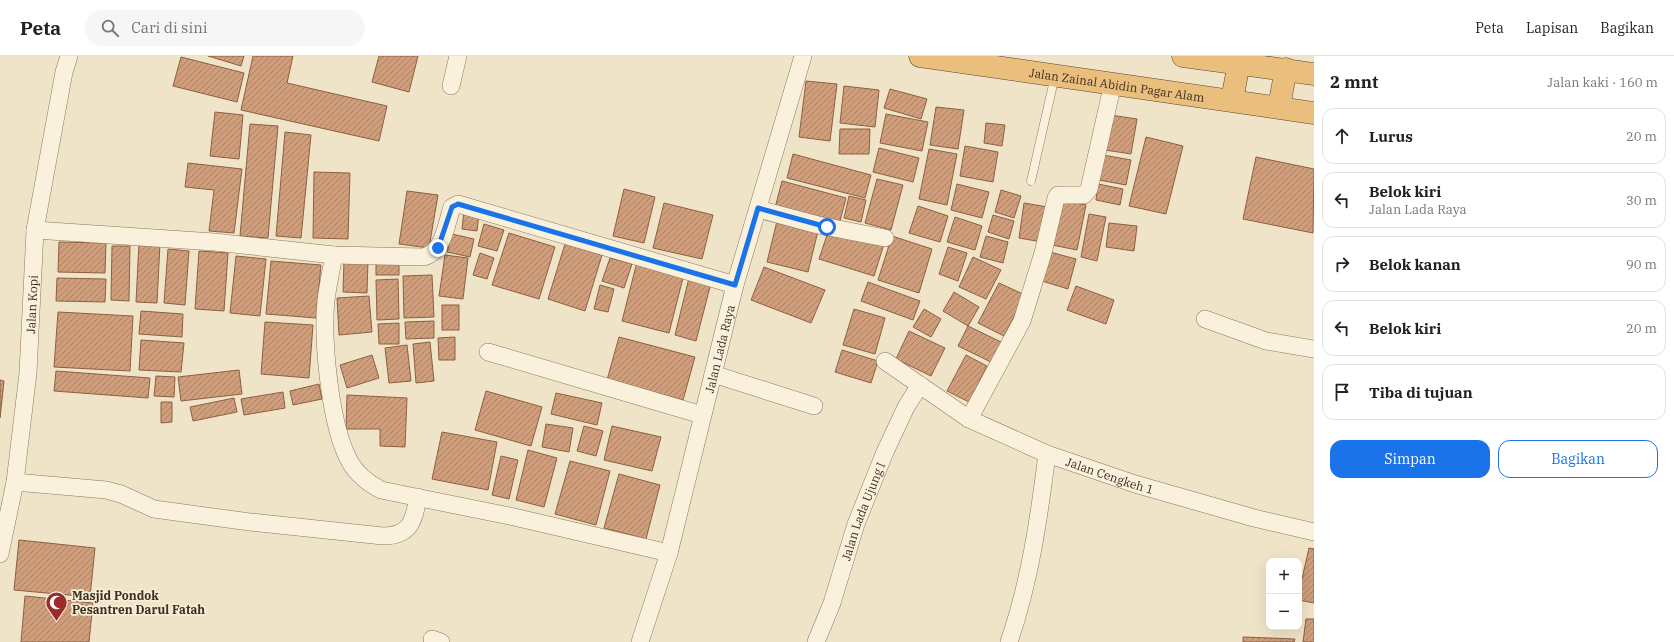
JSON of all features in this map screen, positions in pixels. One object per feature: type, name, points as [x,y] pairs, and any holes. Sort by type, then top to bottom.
[{"type":"highway","name":"Jalan Zainal Abidin Pagar Alam","points":[[920,56],[1314,113]]},
{"type":"highway","points":[[1184,56],[1239,63],[1287,63],[1314,74]]},
{"type":"highway","points":[[1232,100],[1239,63]]},
{"type":"highway","points":[[1279,107],[1287,63]]},
{"type":"street","name":"Jalan Kopi","points":[[0,554],[15,482],[28,373],[35,230],[62,80],[69,56]]},
{"type":"street","points":[[451,86],[458,56]]},
{"type":"street","name":"Jalan Lada Raya","points":[[640,642],[669,553],[735,285],[803,56]]},
{"type":"street","points":[[969,419],[1022,321],[1043,253],[1056,198],[1058,195],[1084,195],[1089,189],[1113,84]]},
{"type":"street","points":[[35,230],[214,242],[334,255],[424,257],[430,255],[438,248],[452,207],[458,204],[735,285]]},
{"type":"street","points":[[758,208],[818,225],[885,238]]},
{"type":"street","points":[[334,255],[326,302],[326,347],[330,390],[344,451],[350,463],[368,483],[381,490],[514,517],[669,553]]},
{"type":"street","points":[[1205,319],[1266,341],[1314,349]]},
{"type":"street","points":[[488,352],[702,415]]},
{"type":"street","name":"Jalan Cengkeh 1","points":[[885,362],[969,419],[1047,454],[1135,484],[1254,518],[1314,532]]},
{"type":"street","points":[[712,374],[814,406]]},
{"type":"street","name":"Jalan Lada Ujung I","points":[[816,642],[832,603],[856,524],[885,452],[906,407],[920,385]]},
{"type":"street","points":[[1009,642],[1022,604],[1039,519],[1047,454]]},
{"type":"street","points":[[15,482],[106,490],[121,494],[154,509],[250,522],[383,536],[397,535],[408,528],[412,522],[418,497]]},
{"type":"lane","points":[[1031,181],[1056,75]]},
{"type":"building","points":[[208,56],[244,56],[241,66]]},
{"type":"building","points":[[253,56],[293,56],[287,83],[387,106],[379,141],[241,110]]},
{"type":"building","points":[[379,56],[418,56],[409,92],[372,82]]},
{"type":"building","points":[[181,57],[244,73],[237,102],[173,86]]},
{"type":"building","points":[[806,81],[837,84],[830,141],[799,137]]},
{"type":"building","points":[[844,86],[879,90],[875,127],[840,123]]},
{"type":"building","points":[[890,89],[927,99],[921,119],[884,108]]},
{"type":"building","points":[[936,107],[964,110],[958,149],[930,145]]},
{"type":"building","points":[[215,112],[243,115],[239,159],[210,156]]},
{"type":"building","points":[[886,114],[928,122],[922,151],[880,143]]},
{"type":"building","points":[[1110,115],[1137,119],[1131,154],[1105,150]]},
{"type":"building","points":[[986,123],[1005,125],[1002,146],[984,143]]},
{"type":"building","points":[[250,124],[278,126],[268,238],[240,236]]},
{"type":"building","points":[[840,129],[870,129],[869,154],[839,154]]},
{"type":"building","points":[[285,132],[311,135],[301,238],[276,236]]},
{"type":"building","points":[[1146,137],[1183,146],[1166,214],[1129,206]]},
{"type":"building","points":[[965,146],[998,152],[993,182],[960,176]]},
{"type":"building","points":[[879,148],[919,158],[913,182],[873,172]]},
{"type":"building","points":[[929,149],[957,154],[947,205],[919,199]]},
{"type":"building","points":[[793,154],[871,175],[865,198],[787,178]]},
{"type":"building","points":[[1103,155],[1131,160],[1126,185],[1099,180]]},
{"type":"building","points":[[1256,157],[1314,169],[1313,233],[1243,219]]},
{"type":"building","points":[[188,163],[242,169],[234,233],[209,231],[214,190],[185,187]]},
{"type":"building","points":[[314,172],[350,173],[348,239],[313,238]]},
{"type":"building","points":[[877,179],[903,185],[891,230],[865,223]]},
{"type":"building","points":[[782,181],[846,198],[839,225],[775,208]]},
{"type":"building","points":[[957,184],[989,192],[982,218],[951,210]]},
{"type":"building","points":[[1098,184],[1123,189],[1120,205],[1096,200]]},
{"type":"building","points":[[624,189],[655,197],[644,243],[613,236]]},
{"type":"building","points":[[1001,190],[1021,196],[1014,218],[995,212]]},
{"type":"building","points":[[407,191],[438,195],[429,248],[399,244]]},
{"type":"building","points":[[849,196],[866,200],[861,222],[844,218]]},
{"type":"building","points":[[1061,200],[1086,205],[1077,250],[1052,245]]},
{"type":"building","points":[[664,203],[713,215],[702,259],[653,248]]},
{"type":"building","points":[[1024,203],[1048,207],[1042,242],[1019,238]]},
{"type":"building","points":[[918,206],[948,216],[940,242],[909,233]]},
{"type":"building","points":[[464,211],[479,213],[477,231],[462,229]]},
{"type":"building","points":[[1089,214],[1106,217],[1097,261],[1081,257]]},
{"type":"building","points":[[993,215],[1014,221],[1009,239],[988,232]]},
{"type":"building","points":[[955,217],[982,226],[975,250],[947,242]]},
{"type":"building","points":[[777,221],[818,231],[808,272],[767,262]]},
{"type":"building","points":[[1109,223],[1137,226],[1134,251],[1106,247]]},
{"type":"building","points":[[484,224],[504,230],[497,251],[478,246]]},
{"type":"building","points":[[828,232],[884,244],[874,276],[819,259]]},
{"type":"building","points":[[509,233],[555,247],[539,299],[492,285]]},
{"type":"building","points":[[452,234],[474,239],[470,257],[447,252]]},
{"type":"building","points":[[892,236],[932,249],[919,293],[878,280]]},
{"type":"building","points":[[986,236],[1008,242],[1003,263],[980,257]]},
{"type":"building","points":[[59,242],[106,243],[105,273],[58,272]]},
{"type":"building","points":[[139,243],[160,244],[157,303],[136,302]]},
{"type":"building","points":[[565,244],[602,255],[585,311],[548,299]]},
{"type":"building","points":[[112,246],[130,246],[129,301],[111,300]]},
{"type":"building","points":[[948,247],[967,253],[958,281],[939,274]]},
{"type":"building","points":[[168,249],[189,251],[185,305],[164,303]]},
{"type":"building","points":[[199,251],[228,253],[224,311],[195,309]]},
{"type":"building","points":[[1050,252],[1076,259],[1068,289],[1042,281]]},
{"type":"building","points":[[480,253],[494,258],[487,279],[473,275]]},
{"type":"building","points":[[445,255],[468,258],[463,299],[439,296]]},
{"type":"building","points":[[236,256],[266,259],[260,316],[230,313]]},
{"type":"building","points":[[973,257],[1001,270],[986,299],[959,287]]},
{"type":"building","points":[[610,258],[632,264],[624,288],[602,281]]},
{"type":"building","points":[[344,260],[368,260],[367,293],[343,292]]},
{"type":"building","points":[[271,261],[321,265],[316,318],[266,314]]},
{"type":"building","points":[[376,262],[399,262],[399,275],[376,275]]},
{"type":"building","points":[[637,262],[684,274],[669,333],[622,321]]},
{"type":"building","points":[[764,267],[825,290],[811,323],[751,300]]},
{"type":"building","points":[[432,275],[434,317],[404,318],[403,276]]},
{"type":"building","points":[[57,278],[106,279],[105,302],[56,301]]},
{"type":"building","points":[[689,278],[711,283],[696,341],[675,335]]},
{"type":"building","points":[[398,279],[399,319],[377,320],[376,280]]},
{"type":"building","points":[[868,282],[920,301],[913,320],[861,301]]},
{"type":"building","points":[[999,283],[1025,295],[1004,336],[978,323]]},
{"type":"building","points":[[600,285],[614,289],[608,312],[594,309]]},
{"type":"building","points":[[1076,286],[1114,300],[1106,324],[1067,310]]},
{"type":"building","points":[[954,292],[979,307],[968,326],[943,311]]},
{"type":"building","points":[[369,296],[372,332],[339,335],[337,298]]},
{"type":"building","points":[[442,305],[459,305],[459,330],[442,330]]},
{"type":"building","points":[[854,309],[885,318],[875,354],[843,345]]},
{"type":"building","points":[[924,309],[941,319],[931,337],[913,327]]},
{"type":"building","points":[[141,311],[183,314],[182,337],[139,334]]},
{"type":"building","points":[[58,312],[133,316],[130,371],[54,367]]},
{"type":"building","points":[[434,321],[434,338],[406,339],[405,322]]},
{"type":"building","points":[[265,322],[313,325],[309,378],[261,374]]},
{"type":"building","points":[[399,323],[399,344],[379,344],[378,324]]},
{"type":"building","points":[[968,326],[1001,342],[991,362],[958,346]]},
{"type":"building","points":[[909,331],[945,348],[931,376],[896,359]]},
{"type":"building","points":[[455,337],[455,360],[439,360],[438,338]]},
{"type":"building","points":[[619,337],[695,357],[683,400],[607,380]]},
{"type":"building","points":[[141,340],[184,343],[181,372],[139,370]]},
{"type":"building","points":[[430,342],[434,381],[416,383],[413,344]]},
{"type":"building","points":[[407,345],[411,381],[389,383],[385,348]]},
{"type":"building","points":[[842,350],[878,361],[871,383],[835,372]]},
{"type":"building","points":[[372,355],[379,378],[347,388],[340,365]]},
{"type":"building","points":[[966,355],[987,366],[969,402],[947,391]]},
{"type":"building","points":[[239,370],[242,394],[181,401],[178,377]]},
{"type":"building","points":[[56,371],[150,378],[148,398],[54,391]]},
{"type":"building","points":[[156,376],[175,377],[174,397],[154,396]]},
{"type":"building","points":[[0,380],[4,381],[0,418]]},
{"type":"building","points":[[319,384],[322,399],[293,405],[290,391]]},
{"type":"building","points":[[486,391],[542,407],[531,446],[475,430]]},
{"type":"building","points":[[283,392],[285,408],[244,415],[241,399]]},
{"type":"building","points":[[556,393],[602,403],[597,425],[551,414]]},
{"type":"building","points":[[347,395],[407,398],[405,447],[380,446],[380,429],[346,429]]},
{"type":"building","points":[[234,398],[237,412],[193,421],[190,407]]},
{"type":"building","points":[[161,402],[172,402],[172,422],[161,423]]},
{"type":"building","points":[[546,424],[573,428],[569,452],[542,447]]},
{"type":"building","points":[[584,426],[603,431],[596,456],[577,451]]},
{"type":"building","points":[[612,426],[661,437],[652,471],[604,460]]},
{"type":"building","points":[[442,432],[497,442],[488,490],[432,479]]},
{"type":"building","points":[[528,450],[557,458],[544,507],[516,500]]},
{"type":"building","points":[[501,456],[518,460],[509,499],[492,495]]},
{"type":"building","points":[[570,461],[610,471],[596,525],[555,514]]},
{"type":"building","points":[[619,474],[660,485],[646,539],[604,528]]},
{"type":"building","points":[[19,540],[95,548],[90,597],[14,590]]},
{"type":"building","points":[[1309,548],[1314,549],[1314,603],[1302,601],[1302,579]]},
{"type":"building","name":"Masjid Pondok Pesantren Darul Fatah","points":[[25,596],[93,603],[89,642],[21,642]]},
{"type":"building","points":[[1306,619],[1314,619],[1314,642],[1303,642]]},
{"type":"building","points":[[1243,637],[1295,639],[1294,642],[1243,642]]},
{"type":"place","name":"Masjid Pondok Pesantren Darul Fatah","points":[[57,622]]},
{"type":"route","points":[[438,248],[452,207],[458,204],[735,285],[758,208],[827,227]]}]
